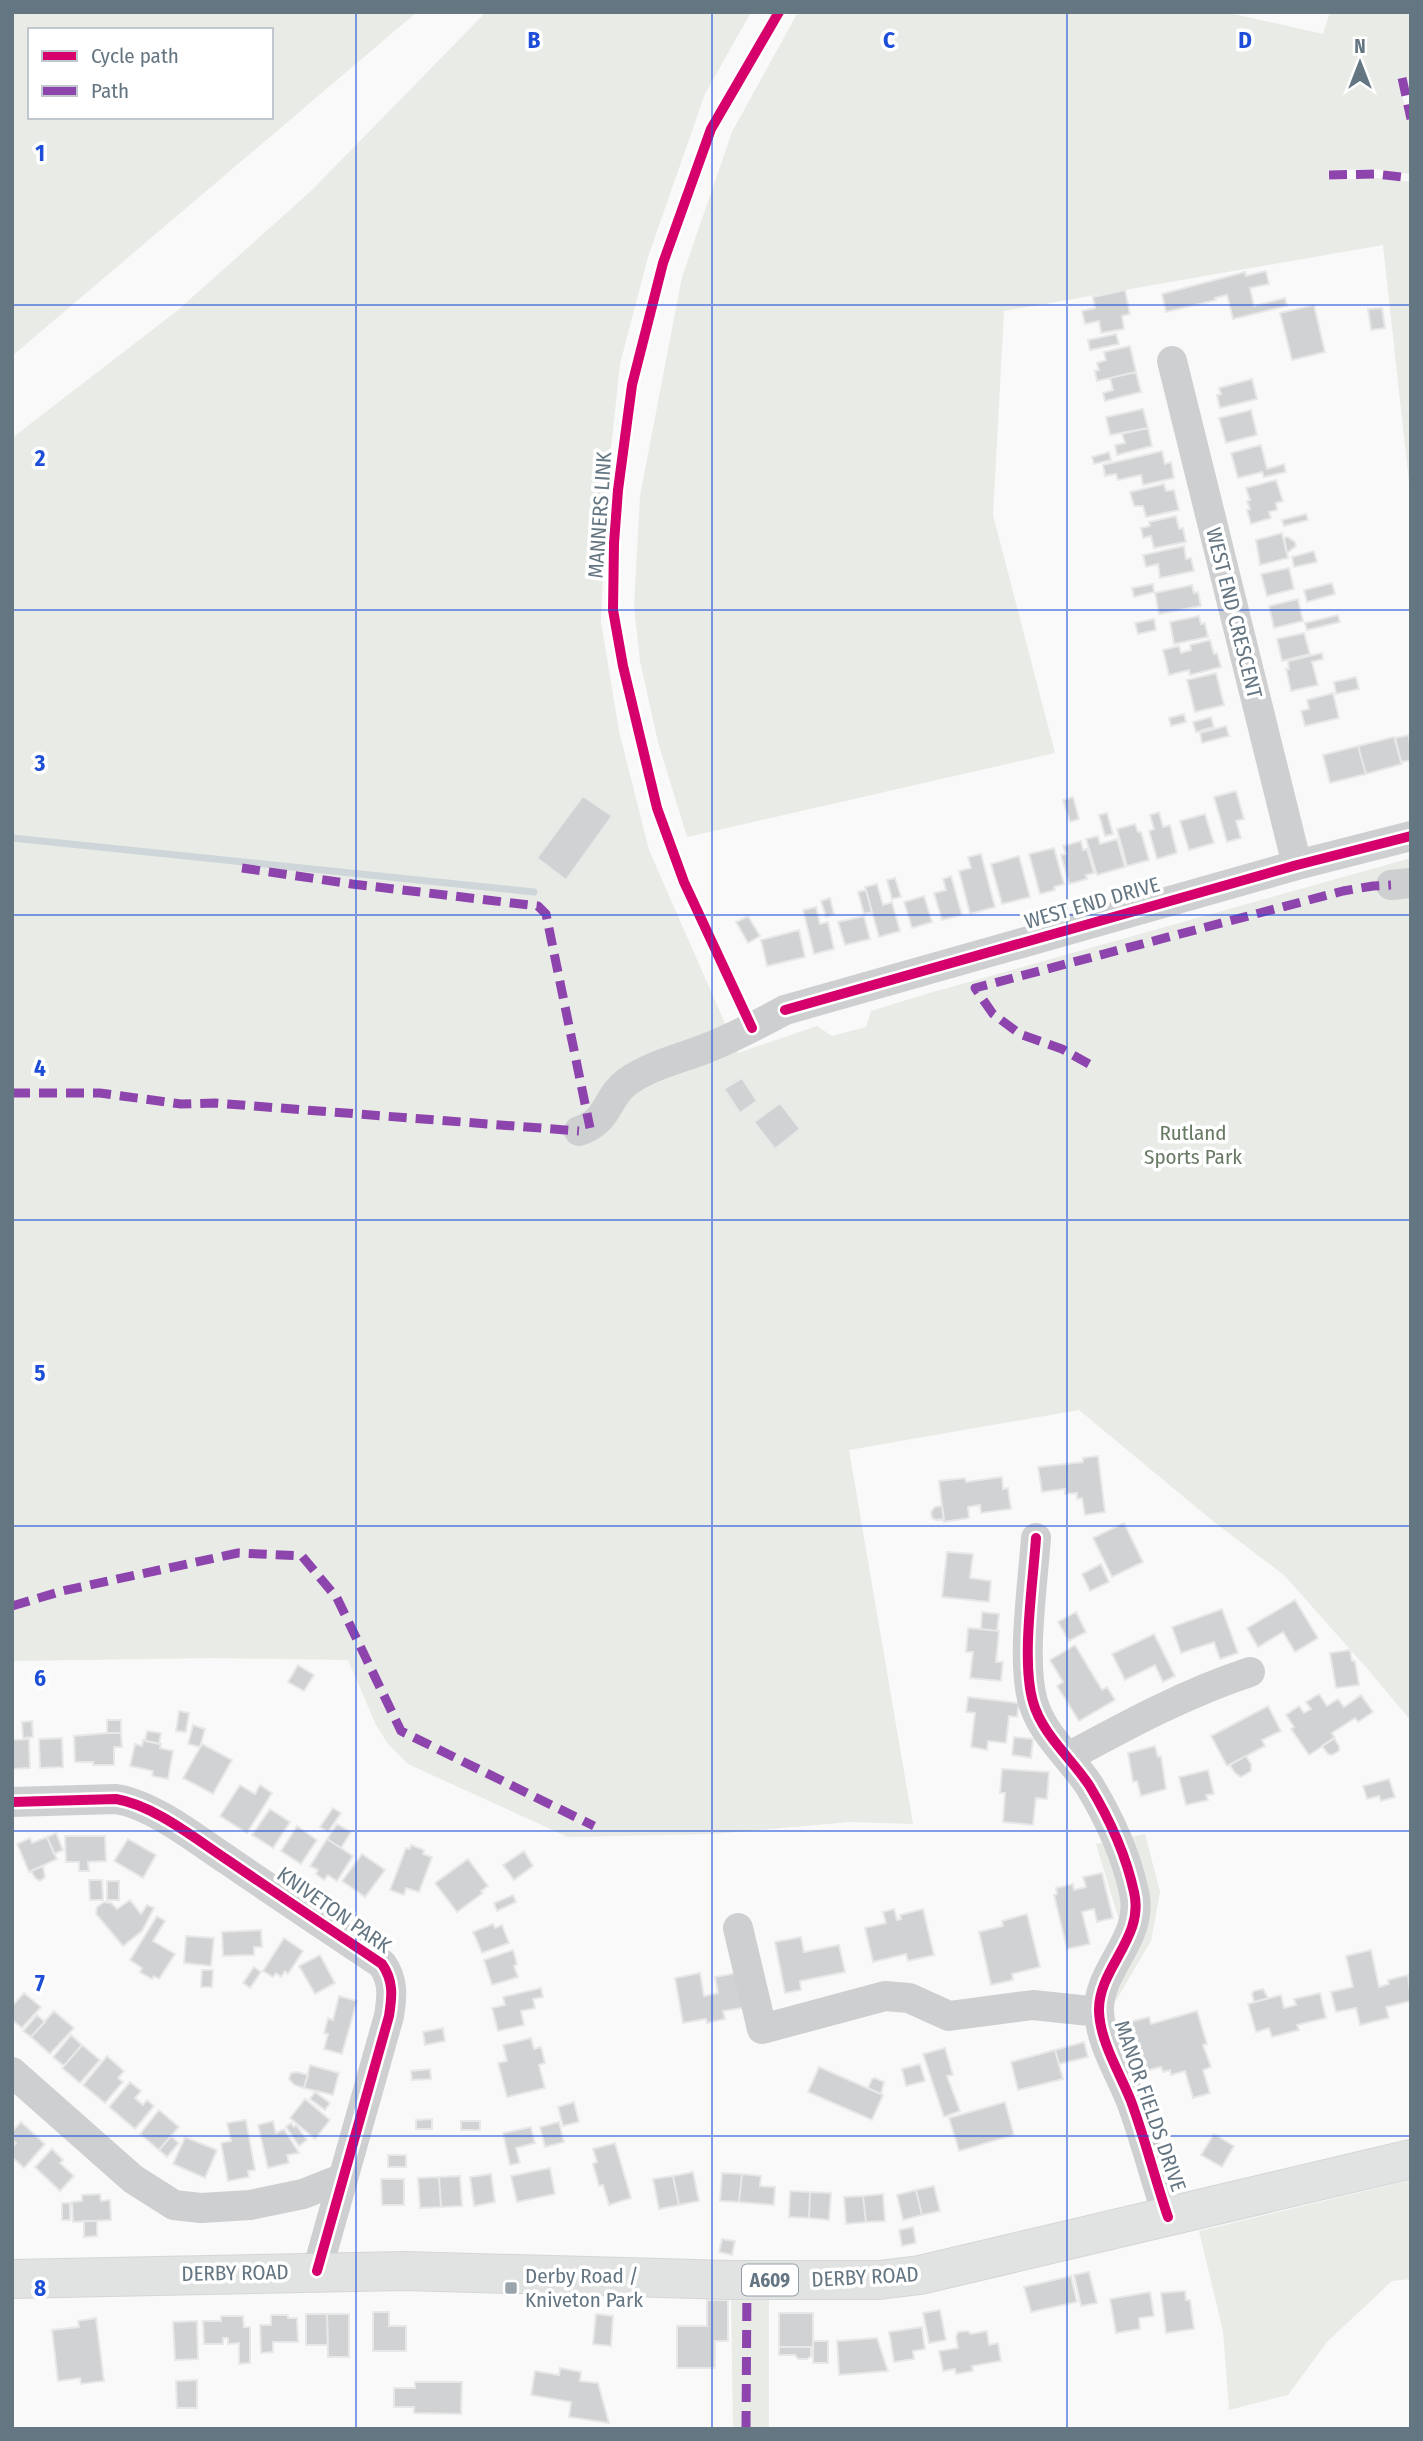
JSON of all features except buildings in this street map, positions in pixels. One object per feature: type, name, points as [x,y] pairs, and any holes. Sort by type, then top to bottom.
[{"type":"main road","name":"DERBY ROAD","points":[[12,2279],[404,2271],[732,2280],[879,2280],[920,2275],[1411,2159]]},
{"type":"street","name":"WEST END CRESCENT","points":[[1172,361],[1297,865]]},
{"type":"street","name":"WEST END DRIVE","points":[[579,1131],[590,1128],[605,1114],[624,1084],[654,1068],[709,1048],[785,1010],[841,1008],[1297,865],[1411,836]]},
{"type":"street","name":"MANOR FIELDS DRIVE","points":[[1036,1538],[1022,1572],[1031,1693],[1041,1720],[1088,1785],[1115,1836],[1131,1879],[1136,1919],[1128,1941],[1103,1989],[1099,2012],[1101,2026],[1131,2102],[1168,2217]]},
{"type":"street","points":[[1068,1757],[1198,1705],[1250,1672]]},
{"type":"street","name":"KNIVETON PARK","points":[[12,1802],[128,1800],[197,1840],[382,1964],[388,1972],[393,1990],[389,2016],[317,2272]]},
{"type":"street","name":"MANOR FIELDS DRIVE","points":[[738,1928],[762,2029],[885,1996],[909,1998],[949,2016],[974,2015],[1008,2007],[1033,2005],[1099,2012]]},
{"type":"street","points":[[12,2072],[133,2179],[174,2205],[201,2208],[250,2205],[303,2194],[341,2179]]},
{"type":"green space","points":[[12,12],[417,12],[12,356]]},
{"type":"green space","name":"Rutland Sports Park","points":[[486,12],[751,12],[705,94],[648,257],[620,364],[606,496],[601,622],[619,731],[649,850],[738,1053],[817,1026],[832,1036],[866,1027],[871,1011],[1411,858],[1411,1721],[1284,1575],[1214,1522],[1079,1410],[849,1450],[913,1824],[850,1822],[714,1834],[568,1837],[408,1764],[388,1744],[376,1725],[348,1660],[212,1658],[12,1661],[12,438],[178,310],[311,191]]},
{"type":"green space","points":[[798,12],[1225,12],[1323,34],[1330,12],[1411,12],[1411,106],[1406,78],[1397,80],[1411,126],[1411,174],[1374,169],[1328,170],[1329,180],[1377,178],[1411,182],[1411,501],[1383,245],[1004,311],[993,515],[1055,753],[687,837],[658,742],[640,661],[634,606],[640,496],[682,277],[732,132]]},
{"type":"green space","points":[[1145,1834],[1160,1892],[1151,1941],[1115,2002],[1132,1837]]},
{"type":"green space","points":[[1106,1842],[1117,1874],[1124,1915],[1118,1917],[1096,1844]]},
{"type":"green space","points":[[1411,2180],[1411,2279],[1392,2281],[1327,2342],[1288,2395],[1229,2410],[1223,2331],[1199,2231]]},
{"type":"green space","points":[[731,2297],[769,2298],[769,2429],[733,2429]]},
{"type":"waterway","points":[[12,838],[534,892]]},
{"type":"marked path","points":[[1402,78],[1411,119]]},
{"type":"marked path","points":[[1329,175],[1375,174],[1411,178]]},
{"type":"marked path","points":[[242,868],[538,906],[546,914],[590,1128]]},
{"type":"marked path","points":[[1089,1064],[1062,1049],[1020,1034],[993,1014],[975,988],[1343,891],[1391,885]]},
{"type":"marked path","points":[[12,1093],[100,1093],[181,1104],[215,1103],[579,1131]]},
{"type":"marked path","points":[[12,1606],[62,1591],[238,1553],[302,1556],[337,1598],[401,1731],[594,1826]]},
{"type":"marked path","points":[[746,2429],[747,2280]]},
{"type":"cycle path","name":"MANNERS LINK","points":[[752,1028],[684,882],[657,808],[623,666],[613,610],[614,543],[632,385],[663,263],[711,129],[779,12]]},
{"type":"cycle path","points":[[785,1010],[1297,865],[1411,836]]},
{"type":"cycle path","points":[[1036,1538],[1028,1644],[1033,1702],[1043,1725],[1082,1775],[1103,1810],[1131,1878],[1136,1909],[1133,1924],[1101,1995],[1100,2023],[1136,2115],[1168,2217]]},
{"type":"cycle path","points":[[12,1802],[116,1799],[145,1808],[189,1834],[382,1964],[386,1970],[391,1996],[389,2016],[317,2271]]},
{"type":"place","name":"Derby Road / Kniveton Park","points":[[511,2288]]}]
